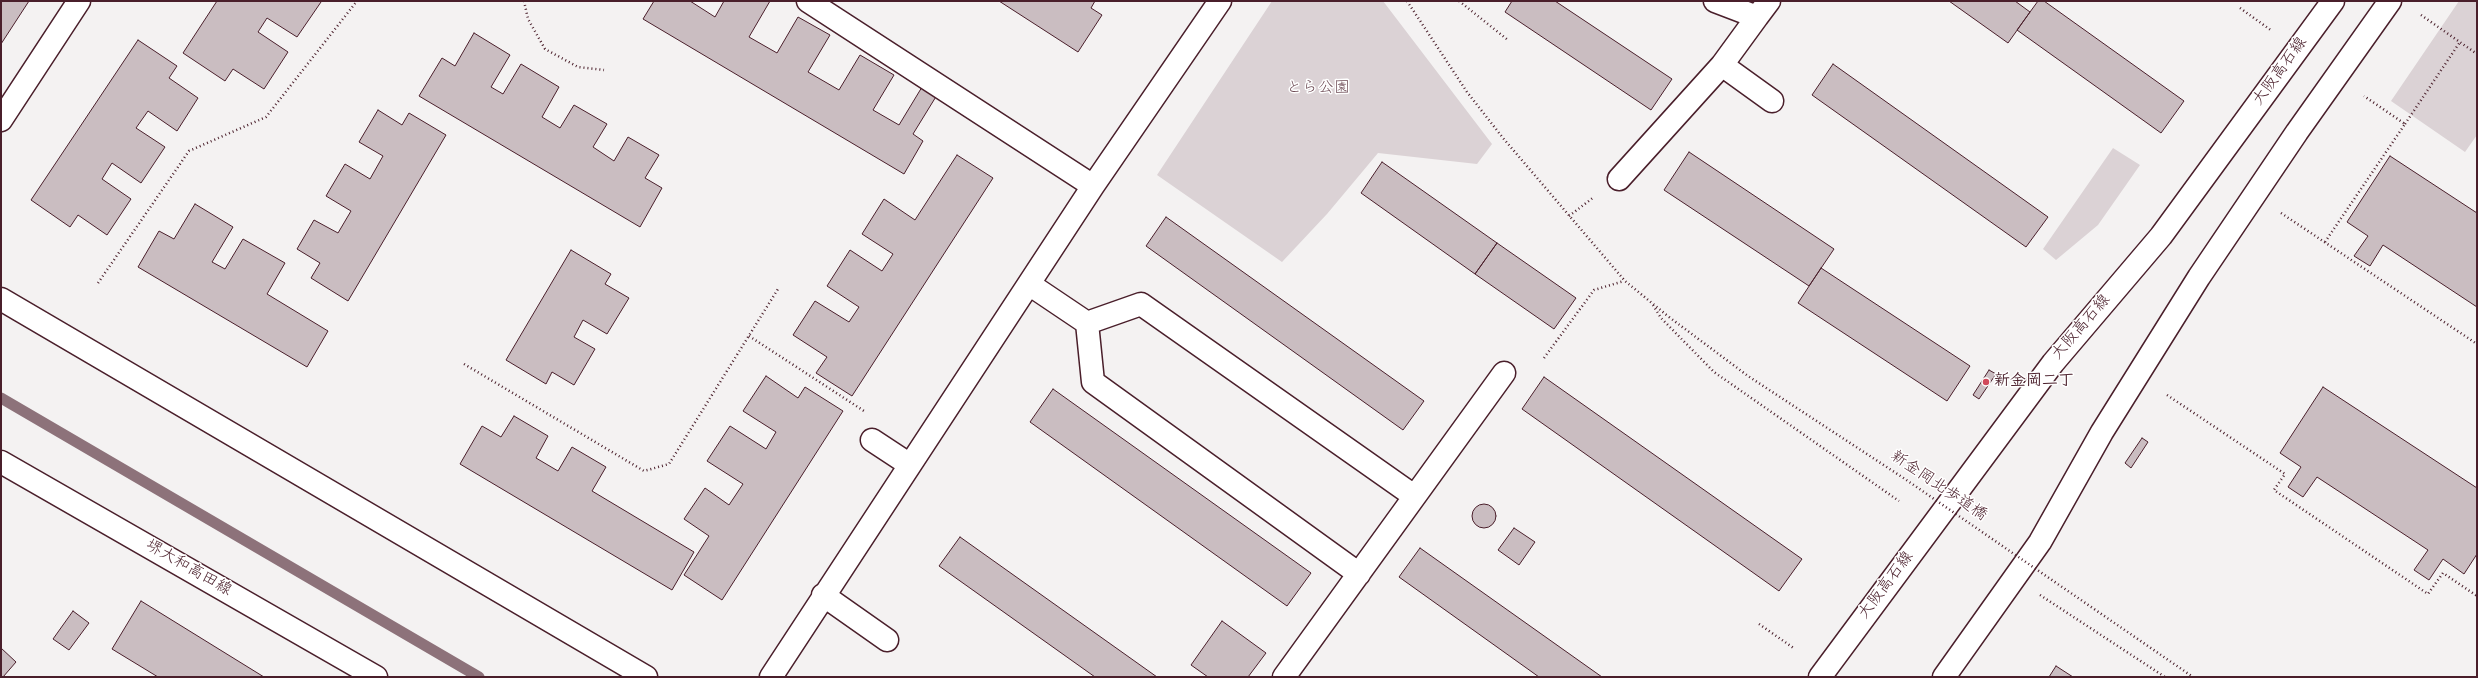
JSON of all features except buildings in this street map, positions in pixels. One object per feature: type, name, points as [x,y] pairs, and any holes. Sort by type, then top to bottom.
[{"type":"main road","points":[[1,120],[79,1]]},
{"type":"main road","points":[[808,1],[1094,186]]},
{"type":"main road","points":[[771,677],[823,595],[1094,186],[1220,1]]},
{"type":"main road","points":[[1620,178],[1722,65],[1763,9],[1715,1]]},
{"type":"main road","name":"大阪高石線","points":[[1820,677],[2053,363],[2161,236],[2333,1]]},
{"type":"main road","points":[[1944,677],[2040,542],[2102,432],[2199,277],[2297,132],[2390,1]]},
{"type":"main road","points":[[1722,65],[1772,101]]},
{"type":"main road","points":[[1029,284],[1087,323]]},
{"type":"main road","points":[[1,299],[646,677]]},
{"type":"main road","points":[[1087,323],[1141,304],[1414,496]]},
{"type":"main road","points":[[1087,323],[1093,382],[1359,574]]},
{"type":"main road","points":[[1284,677],[1504,373]]},
{"type":"main road","points":[[872,440],[910,465]]},
{"type":"main road","name":"堺大和高田線","points":[[1,462],[376,677]]},
{"type":"main road","points":[[823,595],[887,640]]},
{"type":"path","points":[[98,283],[190,151],[266,117],[357,1]]},
{"type":"path","points":[[524,1],[528,19],[545,49],[578,67],[604,70]]},
{"type":"path","name":"新金岡北歩道橋","points":[[1407,1],[1467,92],[1625,281],[1669,317],[1748,376],[1905,479],[2193,677]]},
{"type":"path","points":[[1459,1],[1508,40]]},
{"type":"path","points":[[2240,8],[2272,31]]},
{"type":"path","points":[[2421,15],[2477,54]]},
{"type":"path","points":[[2325,242],[2460,42]]},
{"type":"path","points":[[2364,96],[2404,124]]},
{"type":"path","points":[[2281,213],[2477,344]]},
{"type":"path","points":[[1544,358],[1594,290],[1625,281]]},
{"type":"path","points":[[464,364],[644,471],[669,464],[778,289]]},
{"type":"path","points":[[1652,302],[1661,318],[1714,372],[1899,501]]},
{"type":"path","points":[[749,336],[870,414]]},
{"type":"path","points":[[2167,395],[2285,474],[2274,490],[2428,594],[2443,573],[2477,596]]},
{"type":"path","points":[[2038,594],[2165,677]]},
{"type":"path","points":[[1759,624],[1795,649]]},
{"type":"green space","name":"とら公園","points":[[1272,1],[1383,1],[1492,144],[1477,164],[1378,153],[1327,214],[1282,262],[1157,175]]},
{"type":"green space","points":[[2459,1],[2477,1],[2477,135],[2465,152],[2391,101]]},
{"type":"green space","points":[[2113,148],[2140,165],[2098,225],[2056,260],[2043,249]]},
{"type":"waterway","points":[[1,398],[479,677]]},
{"type":"place","name":"新金岡二丁","points":[[1986,382]]}]
